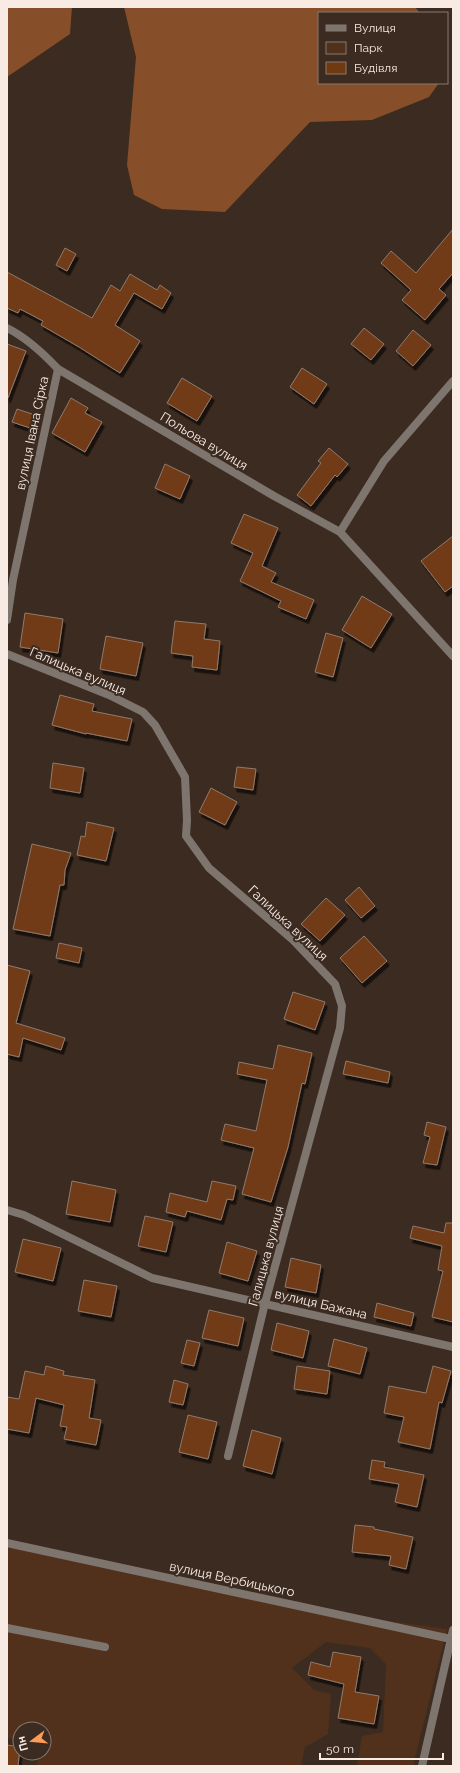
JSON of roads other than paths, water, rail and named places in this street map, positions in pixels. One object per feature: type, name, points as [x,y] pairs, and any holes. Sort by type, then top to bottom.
[{"type":"street","name":"Польова вулиця","points":[[7,328],[18,334],[42,353],[58,369],[274,496],[340,532],[453,656]]},
{"type":"street","name":"вулиця Івана Сірка","points":[[7,620],[58,369]]},
{"type":"street","points":[[340,532],[384,461],[453,381]]},
{"type":"street","name":"Галицька вулиця","points":[[7,654],[109,695],[143,712],[155,725],[185,777],[187,820],[186,836],[196,851],[209,868],[293,940],[335,984],[342,1006],[340,1028],[265,1304],[228,1456]]},
{"type":"street","name":"вулиця Бажана","points":[[7,1210],[24,1215],[152,1278],[453,1347]]},
{"type":"street","name":"вулиця Вербицького","points":[[7,1543],[452,1639]]},
{"type":"street","points":[[7,1628],[105,1647]]},
{"type":"street","points":[[422,1766],[453,1630]]}]
